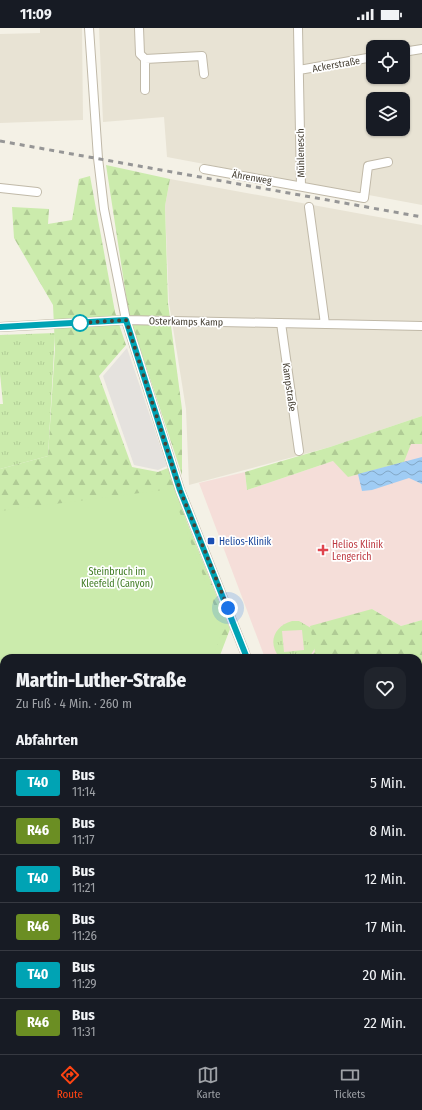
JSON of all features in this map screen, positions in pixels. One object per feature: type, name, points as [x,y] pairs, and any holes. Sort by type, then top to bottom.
[{"type":"street","points":[[89,28],[94,127],[104,209],[126,320],[180,490],[245,654]]},
{"type":"street","points":[[139,28],[140,54],[145,59],[145,90]]},
{"type":"street","name":"Mühlenesch","points":[[298,28],[301,186],[364,198],[368,166],[388,162]]},
{"type":"street","points":[[410,51],[422,49]]},
{"type":"street","points":[[145,59],[202,56],[204,74]]},
{"type":"street","name":"Ackerstraße","points":[[298,70],[366,58]]},
{"type":"street","name":"Ährenweg","points":[[204,169],[301,186]]},
{"type":"street","points":[[0,188],[37,192]]},
{"type":"street","points":[[309,207],[324,324]]},
{"type":"street","name":"Osterkamps Kamp","points":[[0,327],[126,320],[422,326]]},
{"type":"street","name":"Kampstraße","points":[[280,323],[299,451]]},
{"type":"shaded area","points":[[40,28],[82,28],[83,120],[0,123],[0,34],[40,33]]},
{"type":"shaded area","points":[[99,28],[422,28],[422,205],[167,157],[164,117],[103,122]]},
{"type":"shaded area","points":[[170,179],[422,225],[422,416],[330,447],[189,485],[186,409],[169,303],[165,206]]},
{"type":"shaded area","points":[[127,348],[167,466],[158,470],[134,465],[103,376]]},
{"type":"shaded area","name":"Helios Klinik Lengerich","points":[[411,444],[422,444],[422,620],[401,626],[372,609],[313,654],[263,654],[199,483],[245,472],[247,490],[333,461]]},
{"type":"green space","points":[[106,165],[170,179],[165,206],[168,303],[182,409],[182,475],[129,315]]},
{"type":"green space","points":[[90,176],[115,312],[126,345],[99,376],[132,467],[158,472],[168,468],[187,522],[230,629],[221,654],[63,654],[0,514],[0,469],[48,456],[55,348],[53,305],[14,238],[12,207],[49,209],[48,224],[72,220],[79,179]]},
{"type":"green space","points":[[55,333],[48,456],[0,469],[0,404],[3,404],[0,374],[0,335]]},
{"type":"green space","points":[[422,416],[422,444],[411,444],[404,462],[348,477],[333,461],[247,490],[245,472],[330,447]]},
{"type":"green space","name":"Steinbruch im Kleefeld (Canyon)","points":[[171,489],[223,629],[214,654],[0,654],[0,511]]},
{"type":"green space","points":[[372,609],[401,626],[422,620],[422,654],[313,654],[315,652],[310,626]]},
{"type":"green space","points":[[292,621],[299,621],[311,628],[315,648],[311,654],[277,654],[273,641],[274,636],[281,627]],"holes":[[[302,630],[304,650],[284,652],[282,631]]]},
{"type":"water","points":[[422,457],[422,484],[409,478],[372,490],[362,491],[358,474]]},
{"type":"railway","points":[[0,141],[422,217]]},
{"type":"bus line","name":"T40","points":[[0,327],[126,320],[180,490],[245,654]]},
{"type":"place","name":"Helios-Klinik","points":[[211,541]]},
{"type":"place","name":"Helios Klinik Lengerich","points":[[323,550]]},
{"type":"route","points":[[80,323],[78,323],[126,320],[180,490],[228,608]]}]
